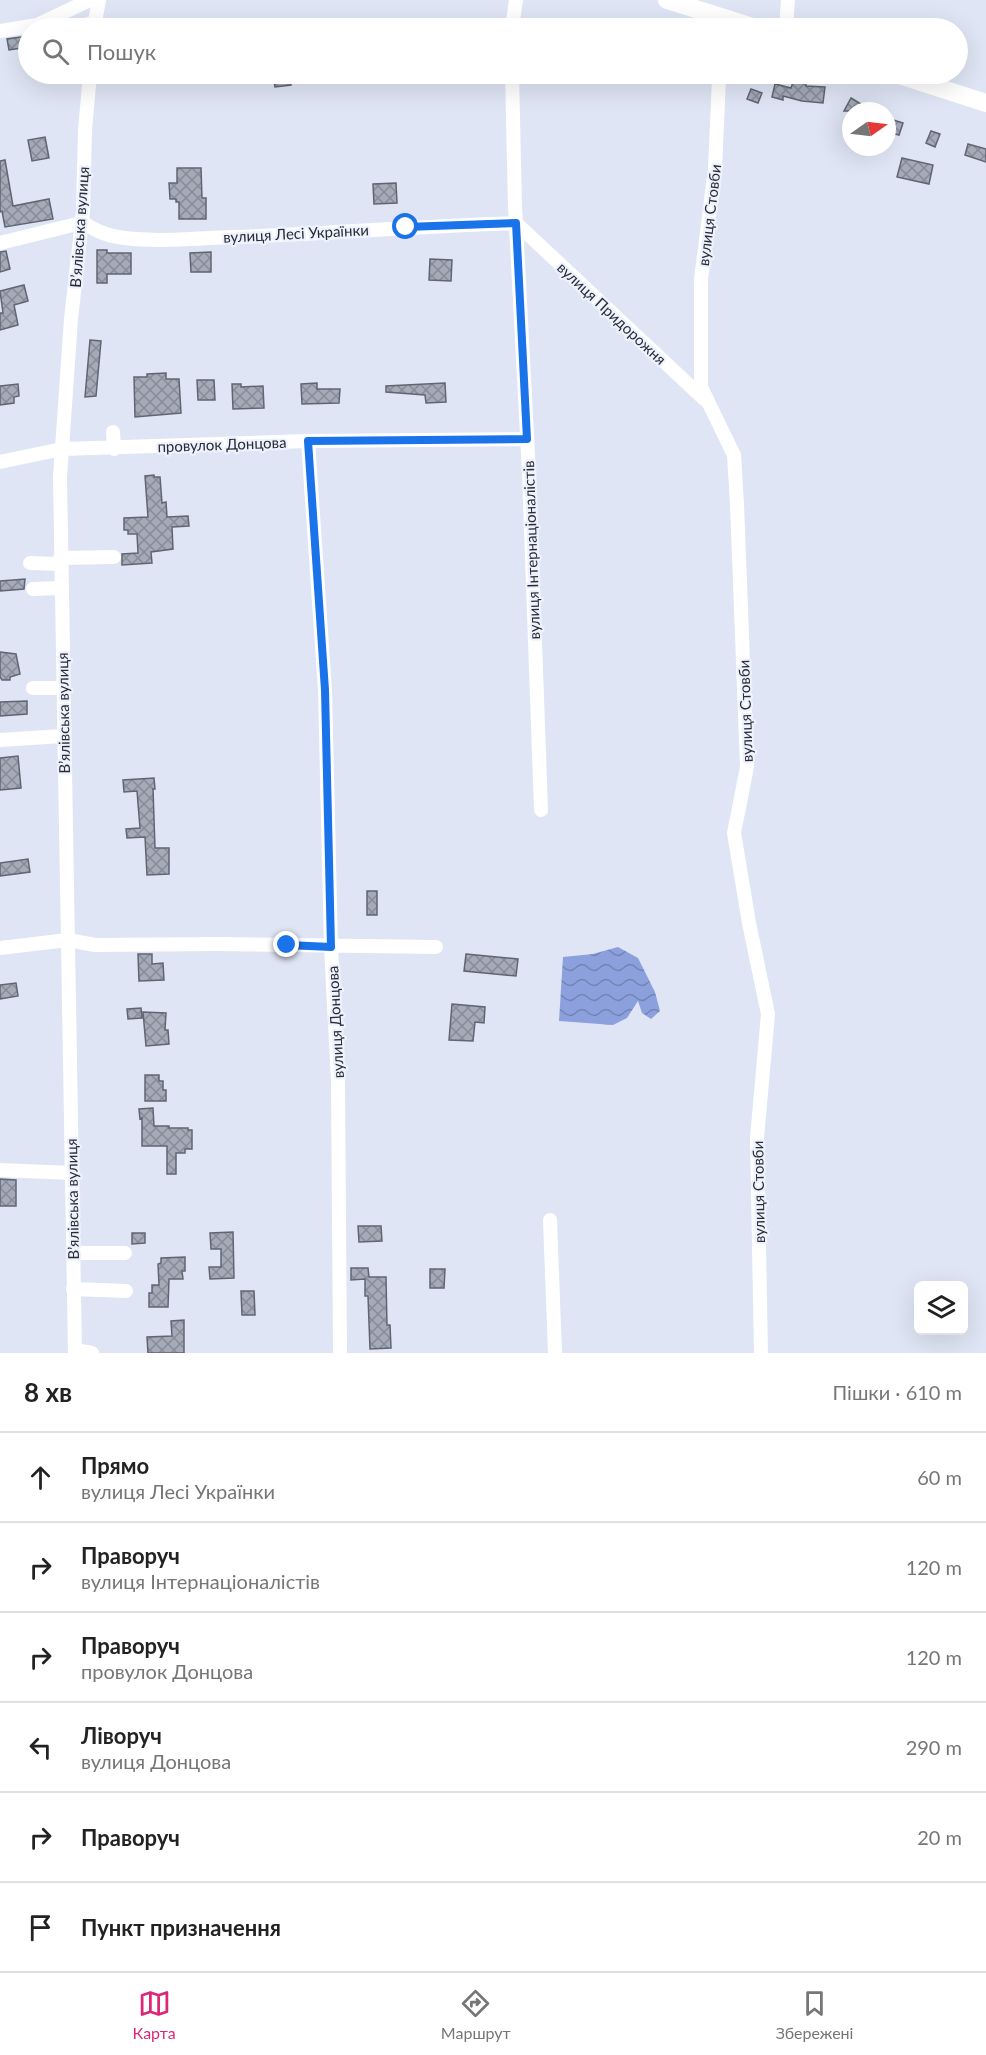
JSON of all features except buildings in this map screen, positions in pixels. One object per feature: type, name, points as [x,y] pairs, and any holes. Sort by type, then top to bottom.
[{"type":"street","points":[[53,18],[90,0]]},
{"type":"street","points":[[95,18],[99,0]]},
{"type":"street","points":[[513,18],[516,0]]},
{"type":"street","points":[[667,0],[718,18]]},
{"type":"street","points":[[787,18],[788,0]]},
{"type":"street","points":[[0,31],[18,29]]},
{"type":"street","name":"В’ялівська вулиця","points":[[75,1351],[60,588],[60,477],[71,319],[81,222],[89,84]]},
{"type":"street","name":"вулиця Інтернаціоналістів","points":[[512,84],[541,810]]},
{"type":"street","name":"вулиця Стовби","points":[[719,84],[715,169],[701,279],[701,387],[734,455],[747,767],[734,834],[768,1014],[757,1138],[761,1353]]},
{"type":"street","points":[[928,84],[986,102]]},
{"type":"street","points":[[0,243],[81,222]]},
{"type":"street","name":"вулиця Лесі Українки","points":[[81,222],[104,240],[118,237],[162,243],[406,227],[516,223]]},
{"type":"street","name":"вулиця Придорожня","points":[[516,223],[709,404]]},
{"type":"street","points":[[113,432],[114,448]]},
{"type":"street","name":"провулок Донцова","points":[[0,462],[62,449],[308,441],[527,439]]},
{"type":"street","name":"вулиця Донцова","points":[[308,441],[325,690],[331,947],[338,1082],[340,1353]]},
{"type":"street","points":[[30,563],[114,556]]},
{"type":"street","points":[[33,589],[60,588]]},
{"type":"street","points":[[33,688],[62,688]]},
{"type":"street","points":[[0,740],[63,736]]},
{"type":"street","points":[[0,948],[68,940],[95,945],[436,947]]},
{"type":"street","points":[[0,1170],[73,1173]]},
{"type":"street","points":[[550,1220],[555,1353]]},
{"type":"street","points":[[73,1253],[125,1253]]},
{"type":"street","points":[[73,1289],[126,1291]]},
{"type":"street","points":[[75,1351],[92,1353]]},
{"type":"water","points":[[618,947],[638,958],[655,992],[660,1011],[651,1019],[642,1013],[638,1001],[627,1018],[613,1025],[559,1021],[563,957],[593,954]]},
{"type":"route","points":[[287,945],[331,947],[325,690],[308,441],[527,439],[516,223],[406,227]]}]
